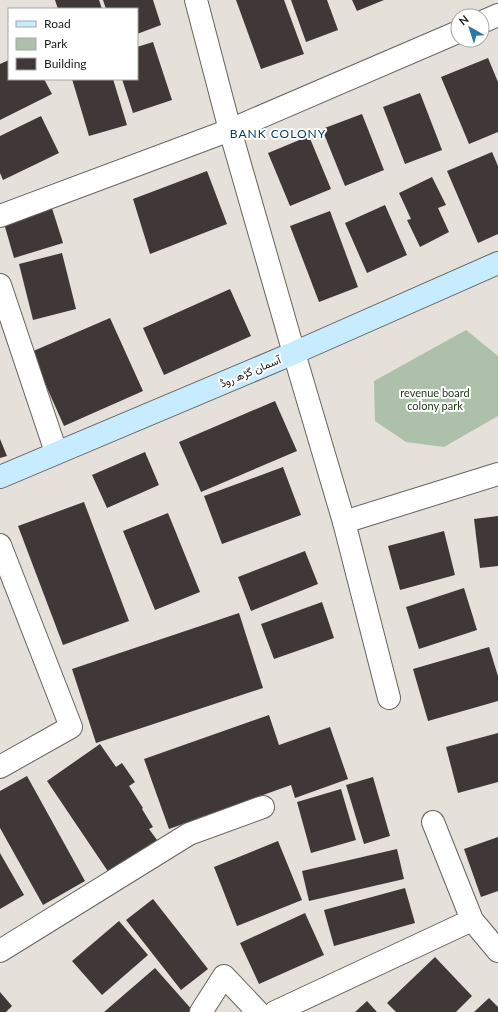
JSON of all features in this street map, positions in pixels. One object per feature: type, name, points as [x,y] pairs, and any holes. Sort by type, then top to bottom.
[{"type":"street","points":[[196,0],[230,130],[344,522],[389,698]]},
{"type":"street","points":[[0,216],[230,130],[450,35]]},
{"type":"street","name":"آسمان گڑھ روڈ","points":[[0,477],[56,452],[294,353],[498,263]]},
{"type":"street","points":[[0,285],[5,316],[56,452]]},
{"type":"street","points":[[344,522],[498,474]]},
{"type":"street","points":[[0,545],[71,727],[0,767]]},
{"type":"street","points":[[0,951],[189,834],[263,808]]},
{"type":"street","points":[[433,822],[472,920],[498,950]]},
{"type":"street","points":[[275,1012],[472,920]]},
{"type":"street","points":[[201,1012],[224,976],[258,1012]]},
{"type":"green space","name":"revenue board colony park","points":[[466,330],[498,356],[498,416],[444,447],[406,442],[375,421],[374,381]]},
{"type":"building","points":[[55,0],[99,0],[102,8],[58,8]]},
{"type":"building","points":[[103,0],[153,0],[161,25],[138,34],[138,8],[106,8]]},
{"type":"building","points":[[236,0],[284,0],[304,54],[261,69]]},
{"type":"building","points":[[291,0],[327,0],[338,30],[306,42]]},
{"type":"building","points":[[352,0],[384,0],[357,11]]},
{"type":"building","points":[[153,42],[172,100],[133,113],[122,80],[138,80],[138,47]]},
{"type":"building","points":[[488,58],[498,82],[498,132],[469,144],[441,77]]},
{"type":"building","points":[[8,60],[8,80],[45,80],[52,94],[0,120],[0,64]]},
{"type":"building","points":[[72,80],[113,80],[127,125],[89,136]]},
{"type":"building","points":[[420,93],[442,150],[405,164],[383,107]]},
{"type":"building","points":[[362,114],[384,170],[345,186],[322,129]]},
{"type":"building","points":[[41,116],[59,153],[3,180],[0,173],[0,136]]},
{"type":"building","points":[[309,136],[331,189],[290,206],[268,153]]},
{"type":"building","points":[[492,152],[498,166],[498,234],[478,243],[447,171]]},
{"type":"building","points":[[207,171],[227,224],[150,254],[133,199]]},
{"type":"building","points":[[432,177],[446,205],[438,208],[449,232],[420,247],[407,220],[411,219],[399,193]]},
{"type":"building","points":[[51,205],[63,243],[14,258],[3,220]]},
{"type":"building","points":[[385,205],[407,255],[367,273],[345,223]]},
{"type":"building","points":[[330,211],[358,287],[319,302],[290,226]]},
{"type":"building","points":[[62,253],[76,309],[33,320],[19,264]]},
{"type":"building","points":[[230,289],[251,336],[164,375],[143,328]]},
{"type":"building","points":[[110,318],[143,391],[64,426],[31,352]]},
{"type":"building","points":[[275,401],[297,451],[201,492],[179,442]]},
{"type":"building","points":[[0,439],[7,456],[0,458]]},
{"type":"building","points":[[145,452],[159,485],[107,508],[92,475]]},
{"type":"building","points":[[283,467],[301,515],[222,544],[204,496]]},
{"type":"building","points":[[84,502],[129,621],[63,645],[18,526]]},
{"type":"building","points":[[168,513],[200,592],[155,610],[123,531]]},
{"type":"building","points":[[498,516],[498,566],[480,568],[474,519]]},
{"type":"building","points":[[444,531],[455,575],[400,590],[388,546]]},
{"type":"building","points":[[305,551],[318,584],[251,611],[238,577]]},
{"type":"building","points":[[464,588],[477,630],[419,649],[406,607]]},
{"type":"building","points":[[322,602],[334,638],[274,659],[261,624]]},
{"type":"building","points":[[239,613],[263,688],[96,743],[72,669]]},
{"type":"building","points":[[489,647],[498,676],[498,701],[428,721],[413,669]]},
{"type":"building","points":[[269,715],[279,745],[330,727],[348,779],[295,798],[291,785],[169,829],[144,759]]},
{"type":"building","points":[[498,733],[498,782],[458,793],[446,747]]},
{"type":"building","points":[[100,744],[116,767],[122,763],[135,782],[129,786],[153,827],[149,829],[157,840],[109,873],[47,781]]},
{"type":"building","points":[[27,776],[85,881],[43,905],[0,828],[0,791]]},
{"type":"building","points":[[373,777],[390,836],[364,844],[346,785]]},
{"type":"building","points":[[341,789],[356,840],[311,853],[297,802]]},
{"type":"building","points":[[498,837],[498,891],[481,897],[464,849]]},
{"type":"building","points":[[278,841],[302,900],[237,926],[214,867]]},
{"type":"building","points":[[397,849],[404,879],[309,901],[302,871]]},
{"type":"building","points":[[0,853],[24,895],[0,909]]},
{"type":"building","points":[[405,888],[415,923],[334,946],[324,910]]},
{"type":"building","points":[[153,899],[208,969],[181,990],[126,920]]},
{"type":"building","points":[[305,913],[324,955],[259,984],[240,943]]},
{"type":"building","points":[[119,921],[148,955],[102,995],[72,961]]},
{"type":"building","points":[[435,957],[472,996],[456,1012],[396,1012],[387,1003]]},
{"type":"building","points":[[155,968],[194,1012],[104,1012]]},
{"type":"building","points":[[0,992],[12,1006],[6,1012],[0,1012]]},
{"type":"building","points":[[489,998],[498,1007],[498,1012],[474,1012]]},
{"type":"building","points":[[367,1001],[377,1012],[355,1012]]},
{"type":"district","name":"BANK COLONY","points":[[278,133]]}]
